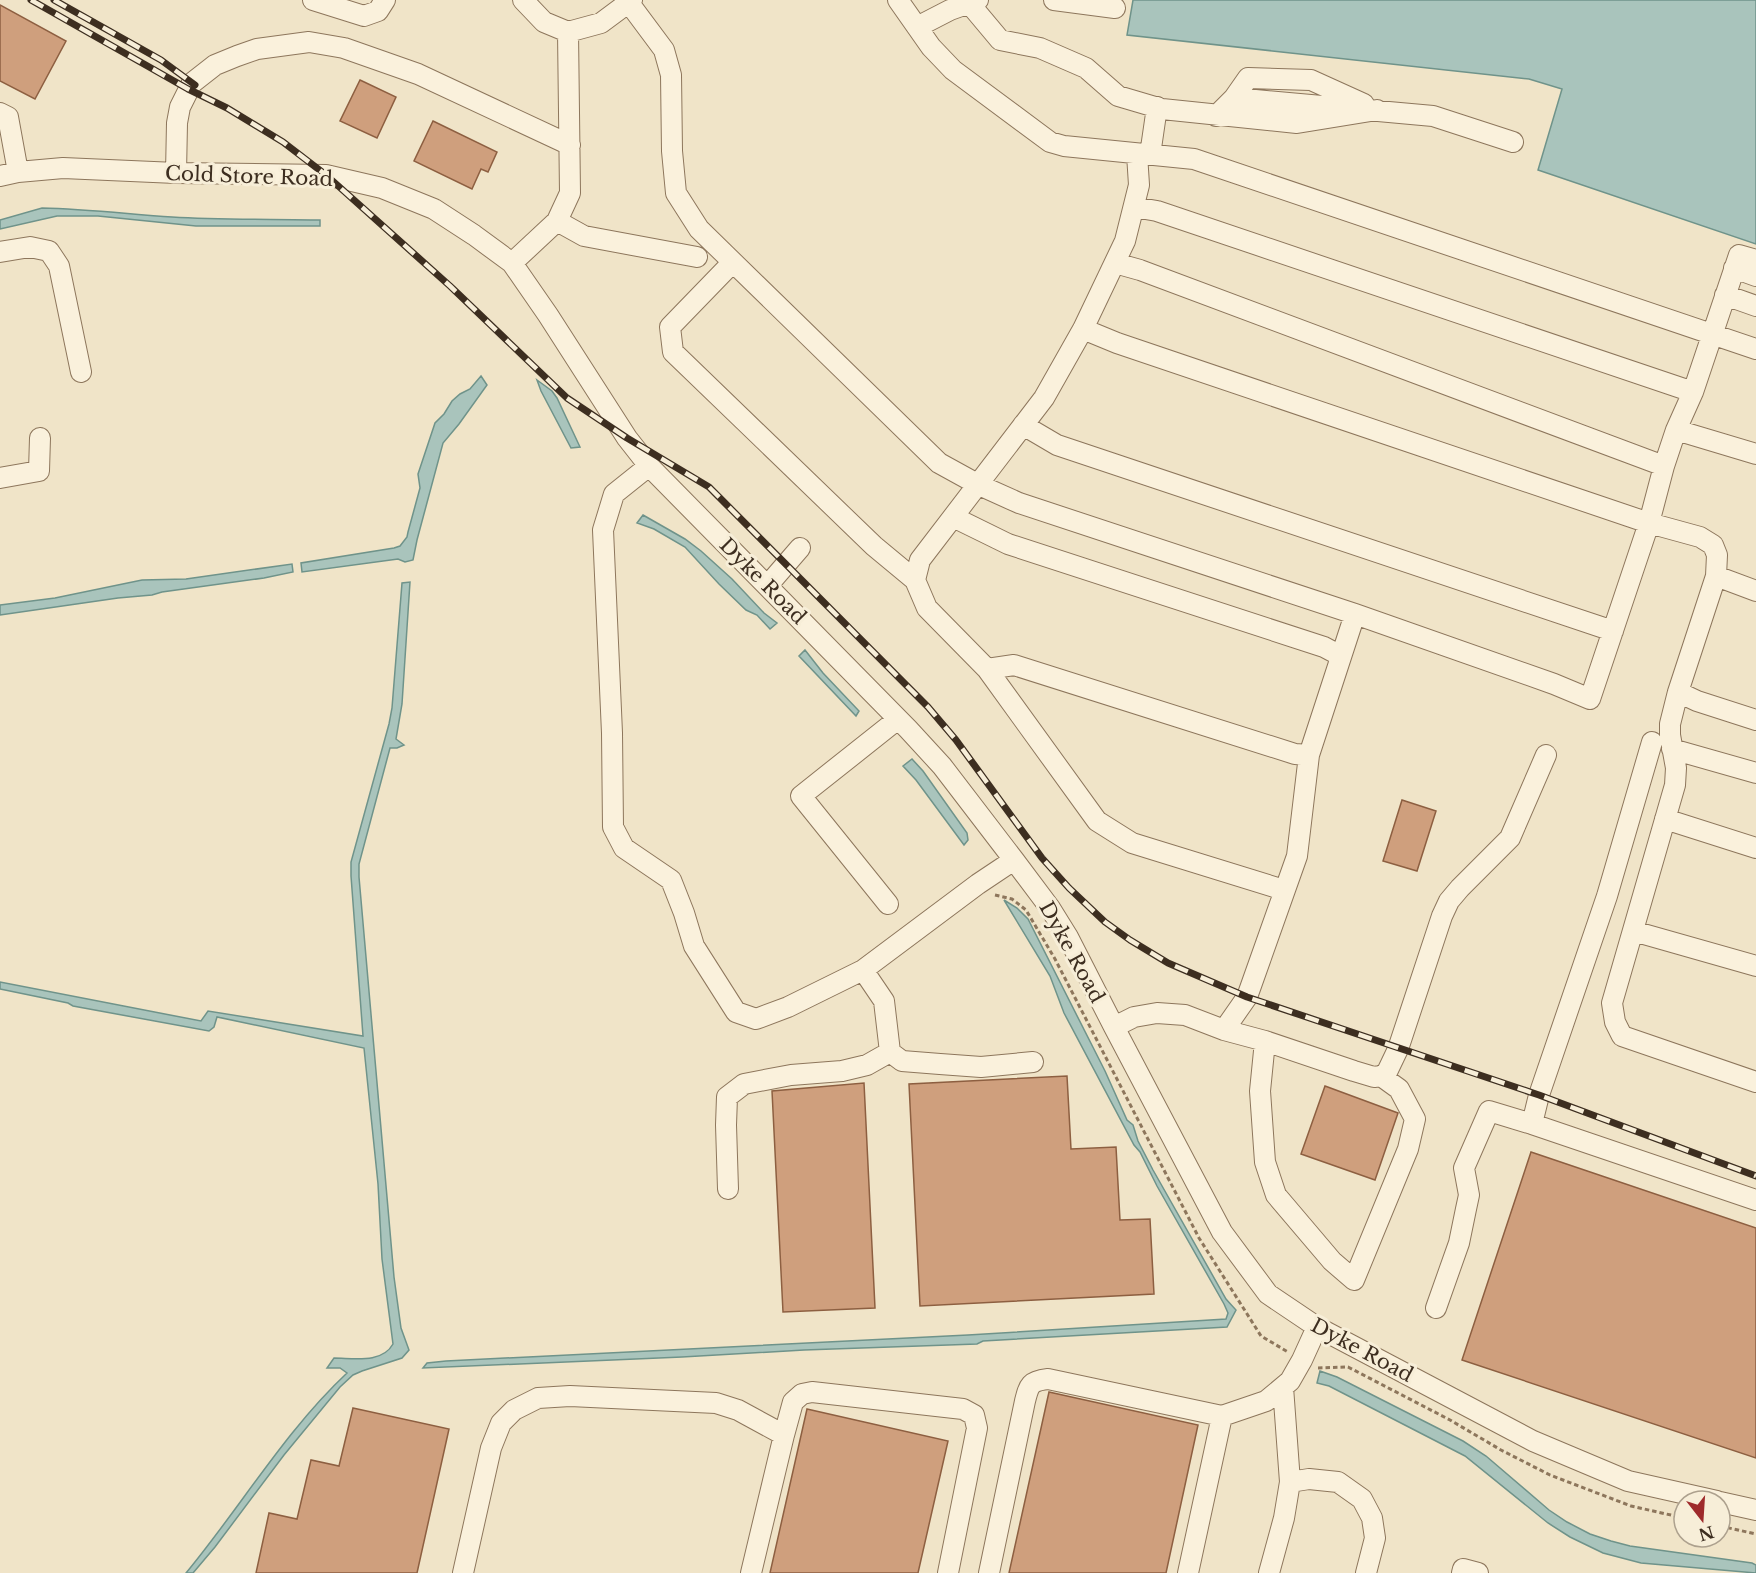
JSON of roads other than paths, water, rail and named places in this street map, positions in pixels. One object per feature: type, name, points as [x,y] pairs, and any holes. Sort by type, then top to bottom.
[{"type":"street","points":[[313,0],[364,16],[378,11],[385,0]]},
{"type":"street","points":[[524,0],[544,22],[568,32],[601,23],[631,1],[664,50],[671,75],[672,151],[676,193],[699,229],[939,463],[979,485],[1019,502],[1355,614],[1554,684],[1590,699],[1649,524],[1676,430],[1694,392],[1739,255],[1756,260]]},
{"type":"street","points":[[898,0],[931,47],[953,70],[1050,142],[1064,146],[1194,159],[1756,349]]},
{"type":"street","points":[[1054,0],[1115,8]]},
{"type":"street","points":[[917,27],[973,1],[999,40],[1040,48],[1086,68],[1118,96],[1157,108],[1297,123],[1377,110]]},
{"type":"street","points":[[512,264],[557,221],[570,193],[568,32]]},
{"type":"street","points":[[176,173],[179,113],[184,96],[192,83],[215,65],[237,56],[257,50],[302,43],[344,48],[418,74],[570,145]]},
{"type":"street","points":[[1216,116],[1234,98],[1377,110],[1432,116],[1513,142]]},
{"type":"street","points":[[915,580],[921,560],[1044,398],[1083,329],[1125,241],[1157,108]]},
{"type":"street","points":[[0,113],[8,117],[9,174]]},
{"type":"street","name":"Cold Store Road","points":[[9,174],[63,168],[176,173],[326,175],[382,188],[434,209],[474,235],[512,264]]},
{"type":"street","points":[[1134,207],[1157,211],[1694,392]]},
{"type":"street","points":[[557,221],[584,236],[697,257]]},
{"type":"street","points":[[0,252],[30,247],[49,251],[59,266],[81,372]]},
{"type":"street","points":[[732,263],[670,327],[673,352],[874,546],[915,580],[927,608],[987,669],[1097,821],[1132,843],[1284,890]]},
{"type":"street","points":[[1115,263],[1152,274],[1664,466]]},
{"type":"street","name":"Dyke Road","points":[[512,264],[548,315],[627,438],[649,466],[768,585],[942,766],[1050,908],[1068,937],[1222,1232],[1268,1294],[1317,1327],[1533,1440],[1628,1480],[1672,1490]]},
{"type":"street","points":[[1730,282],[1756,276]]},
{"type":"street","points":[[1730,282],[1756,291]]},
{"type":"street","points":[[1730,282],[1756,306]]},
{"type":"street","points":[[1083,329],[1117,344],[1649,524],[1700,537],[1713,545],[1718,555],[1716,576],[1678,692],[1670,724],[1676,768],[1675,785],[1612,1003],[1622,1036],[1756,1082]]},
{"type":"street","points":[[1023,426],[1057,445],[1613,631]]},
{"type":"street","points":[[1676,430],[1756,454]]},
{"type":"street","points":[[0,478],[39,471],[40,438]]},
{"type":"street","points":[[649,466],[614,494],[603,530],[612,732],[613,827],[624,848],[671,880],[694,946],[736,1012],[756,1020],[863,970],[1014,860]]},
{"type":"street","points":[[953,517],[1008,544],[1324,648],[1341,656]]},
{"type":"street","points":[[768,585],[800,548]]},
{"type":"street","points":[[1716,576],[1756,591]]},
{"type":"street","points":[[1224,1030],[1247,997],[1297,856],[1309,755],[1355,614]]},
{"type":"street","points":[[987,669],[1014,665],[1295,754],[1309,755]]},
{"type":"street","points":[[1678,692],[1697,701],[1756,720]]},
{"type":"street","points":[[888,904],[801,796],[898,719]]},
{"type":"street","points":[[1532,1124],[1539,1095],[1607,896],[1652,742]]},
{"type":"street","points":[[1672,749],[1756,773]]},
{"type":"street","points":[[1114,1027],[1134,1017],[1157,1013],[1185,1015],[1224,1030],[1265,1041],[1354,1071],[1374,1077],[1381,1076],[1387,1072],[1398,1049],[1449,901],[1477,870],[1500,851],[1510,838],[1546,755]]},
{"type":"street","points":[[1665,819],[1756,848]]},
{"type":"street","points":[[1633,931],[1756,966]]},
{"type":"street","points":[[863,970],[884,1001],[890,1052],[902,1061],[981,1067],[1033,1062]]},
{"type":"street","points":[[1265,1041],[1260,1091],[1265,1162],[1276,1195],[1332,1261],[1354,1280],[1408,1149],[1415,1119],[1399,1089],[1381,1076]]},
{"type":"street","points":[[728,1189],[727,1097],[744,1084],[791,1075],[842,1071],[867,1065],[890,1052]]},
{"type":"street","points":[[1436,1308],[1459,1243],[1469,1195],[1464,1167],[1489,1111],[1756,1200]]},
{"type":"street","points":[[989,1573],[1025,1401],[1029,1386],[1036,1380],[1048,1379],[1222,1416],[1266,1401],[1290,1381],[1317,1327]]},
{"type":"street","points":[[1269,1573],[1284,1518],[1290,1482],[1283,1387]]},
{"type":"street","points":[[751,1573],[793,1402],[802,1394],[812,1392],[963,1409],[974,1415],[977,1428],[948,1573]]},
{"type":"street","points":[[463,1573],[491,1448],[501,1423],[514,1410],[538,1398],[570,1396],[716,1403],[738,1410],[784,1435]]},
{"type":"street","points":[[1188,1573],[1222,1416]]},
{"type":"street","points":[[1290,1482],[1309,1479],[1338,1482],[1362,1499],[1371,1518],[1375,1538],[1366,1573]]},
{"type":"street","name":"Dyke Road","points":[[1732,1504],[1756,1510]]},
{"type":"street","points":[[1462,1573],[1463,1569],[1478,1573]]},
{"type":"water","points":[[1133,0],[1756,0],[1756,244],[1538,170],[1562,89],[1529,79],[1127,35]]},
{"type":"water","points":[[42,208],[190,218],[320,220],[320,226],[196,226],[98,216],[57,216],[0,229],[0,220]]},
{"type":"water","points":[[481,376],[487,385],[443,443],[413,560],[405,562],[398,559],[302,572],[301,563],[400,546],[407,537],[420,488],[418,474],[435,423],[452,401],[470,389]]},
{"type":"water","points":[[537,380],[552,391],[557,398],[580,447],[571,448]]},
{"type":"water","points":[[643,515],[701,551],[777,623],[770,629],[757,615],[746,610],[719,584],[685,547],[654,529],[637,523]]},
{"type":"water","points":[[292,564],[293,572],[264,578],[0,615],[0,605],[55,598],[142,580],[186,579]]},
{"type":"water","points":[[410,582],[402,704],[396,739],[404,745],[390,748],[359,864],[394,1277],[401,1328],[409,1350],[402,1358],[353,1375],[340,1387],[284,1455],[215,1547],[193,1573],[186,1573],[303,1420],[347,1373],[340,1368],[327,1368],[334,1358],[375,1357],[382,1355],[393,1344],[382,1259],[378,1184],[364,1048],[217,1017],[214,1027],[209,1031],[73,1006],[0,989],[0,982],[201,1021],[208,1011],[363,1036],[351,862],[389,724],[402,583]]},
{"type":"water","points":[[805,650],[859,711],[856,716],[799,656]]},
{"type":"water","points":[[912,759],[967,833],[968,840],[964,845],[903,766]]},
{"type":"water","points":[[1004,900],[1028,919],[1105,1071],[1127,1120],[1133,1125],[1138,1141],[1153,1170],[1226,1299],[1236,1310],[1227,1327],[983,1341],[977,1344],[423,1368],[427,1363],[446,1361],[968,1335],[1226,1319],[1228,1313],[1224,1304],[1134,1145],[1064,1013],[1050,976]]},
{"type":"water","points":[[1320,1371],[1337,1377],[1463,1441],[1486,1456],[1549,1510],[1590,1534],[1630,1546],[1752,1563],[1756,1565],[1756,1573],[1641,1563],[1603,1553],[1548,1523],[1465,1456],[1329,1386],[1317,1383]]},
{"type":"railway","points":[[31,0],[188,89],[227,108],[283,142],[326,175],[450,286],[567,398],[627,438],[709,487],[928,707],[956,740],[1042,858],[1069,888],[1105,922],[1130,940],[1168,963],[1247,997],[1539,1095],[1756,1176]]},
{"type":"railway","points":[[54,0],[161,60],[195,85]]}]
